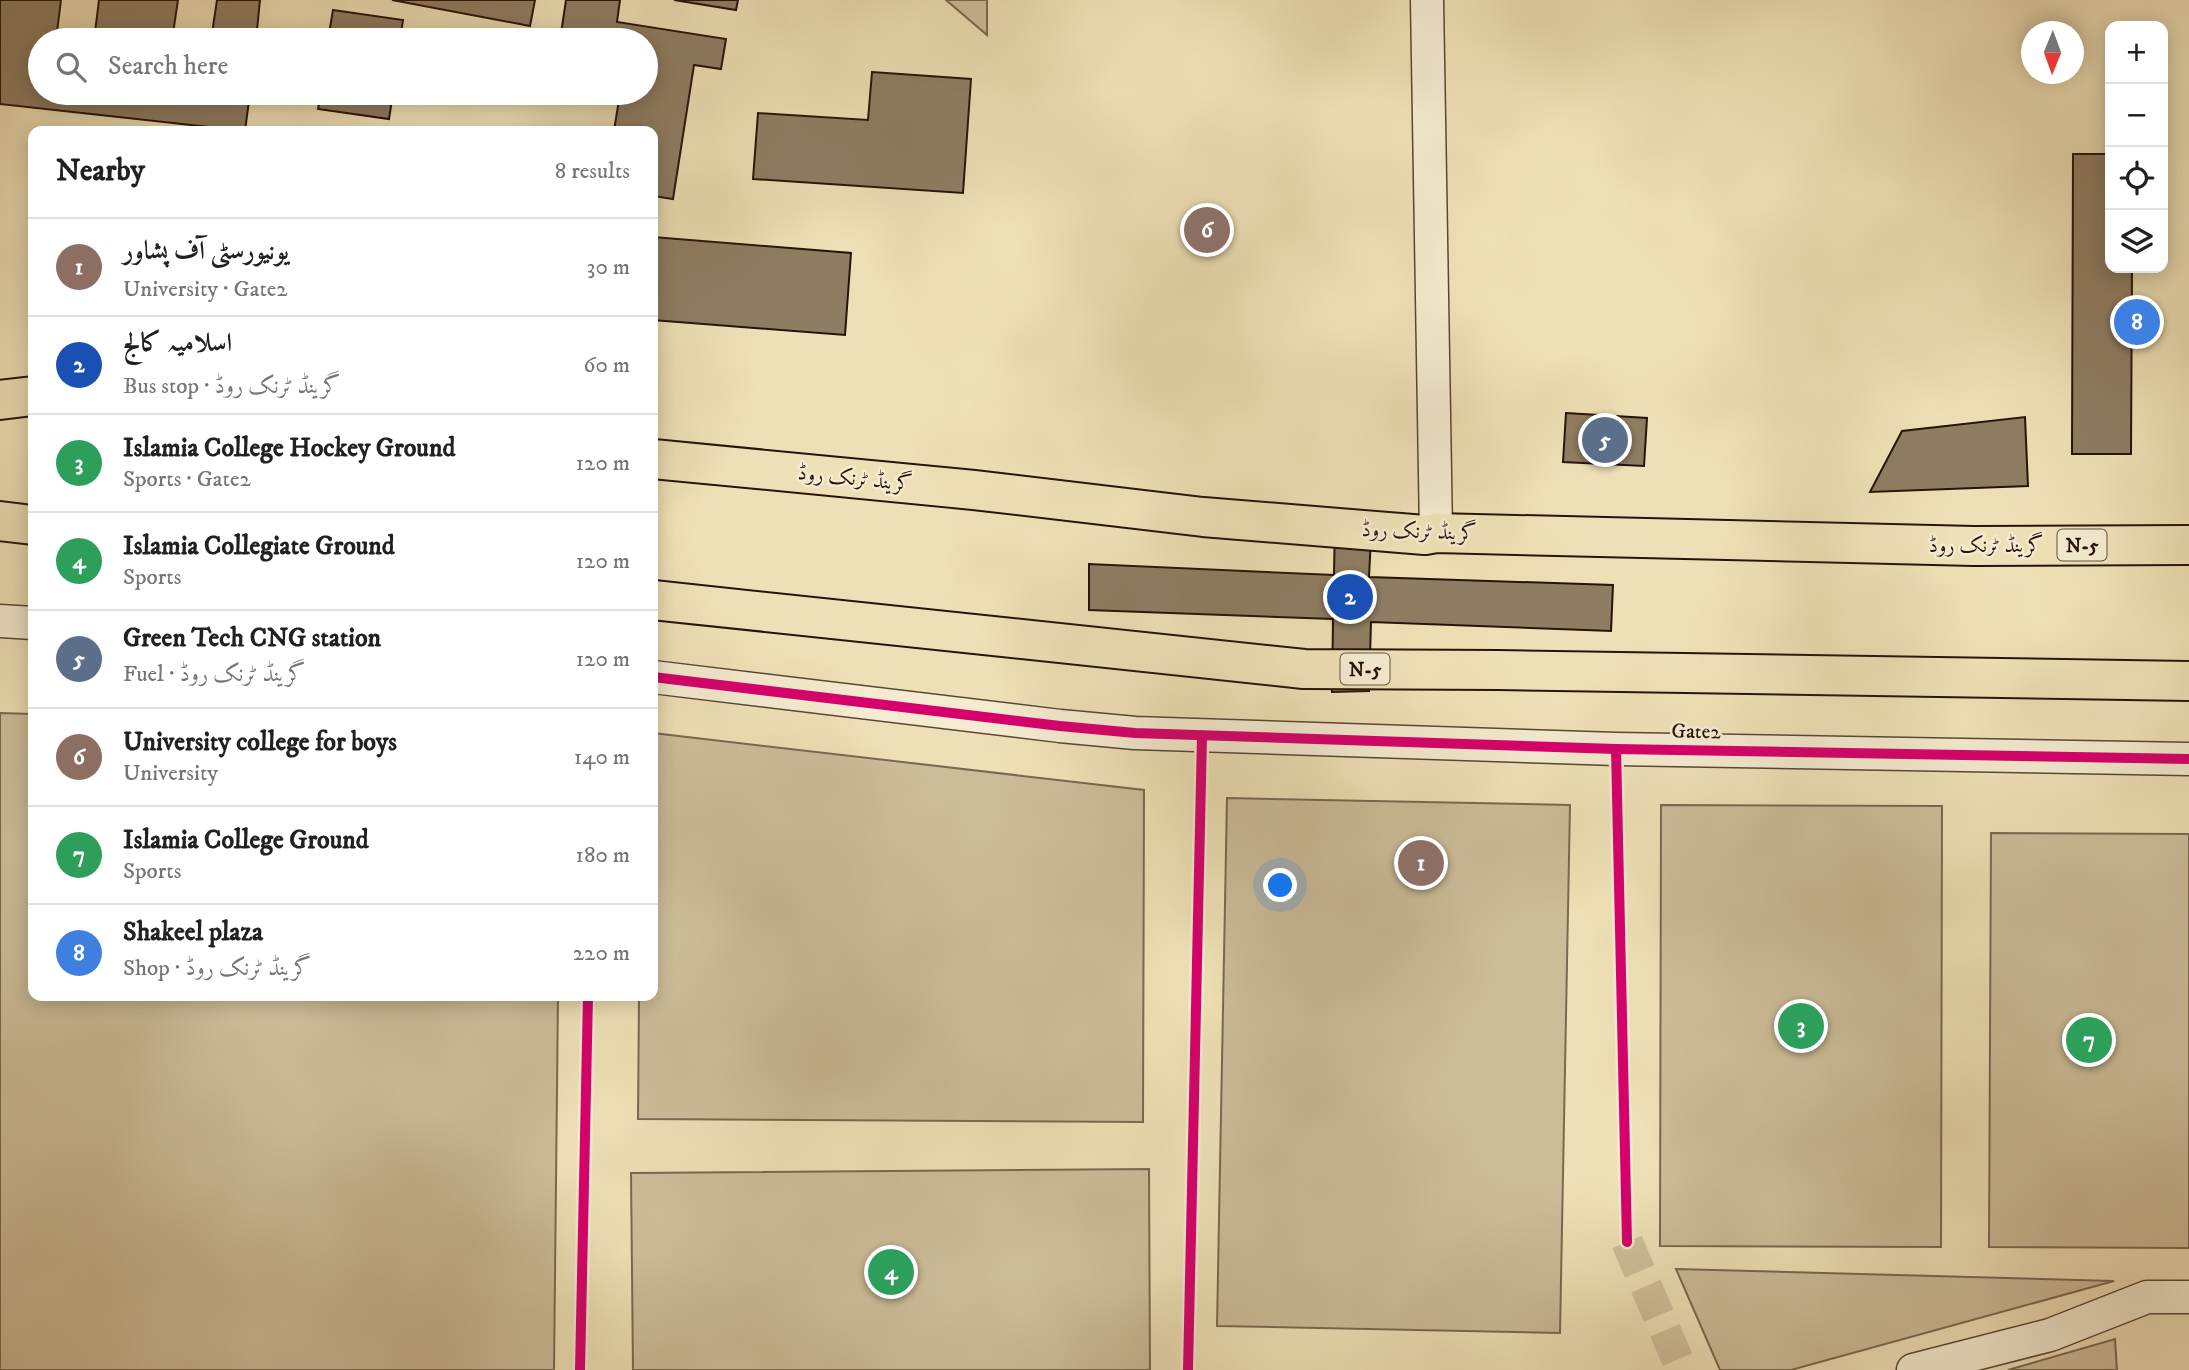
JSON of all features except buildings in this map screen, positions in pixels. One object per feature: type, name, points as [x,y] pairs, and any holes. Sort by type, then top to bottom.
[{"type":"highway","points":[[0,382],[28,385]]},
{"type":"highway","points":[[0,400],[28,397]]},
{"type":"highway","name":"گرینڈ ٹرنک روڈ","points":[[658,459],[974,490],[1203,517],[1425,535],[1436,533],[1974,546],[2189,545]]},
{"type":"highway","points":[[0,521],[28,524]]},
{"type":"highway","name":"N-5","points":[[658,601],[1304,669],[2189,681]]},
{"type":"street","points":[[1427,0],[1436,533]]},
{"type":"street","points":[[0,621],[28,623]]},
{"type":"street","name":"Gate2","points":[[658,678],[1135,733],[1616,749],[2189,759]]},
{"type":"street","points":[[1913,1370],[2050,1335],[2147,1297],[2189,1297]]},
{"type":"shaded area","points":[[946,0],[987,0],[987,35]]},
{"type":"shaded area","points":[[0,713],[28,714],[28,1001],[558,1001],[554,1370],[0,1370]]},
{"type":"shaded area","points":[[658,734],[1144,790],[1143,1122],[638,1119],[639,1001],[658,1001]]},
{"type":"shaded area","points":[[1227,798],[1570,805],[1560,1333],[1217,1326]]},
{"type":"shaded area","points":[[1661,805],[1942,806],[1941,1247],[1660,1246]]},
{"type":"shaded area","points":[[1991,833],[2189,834],[2189,1248],[1989,1247]]},
{"type":"shaded area","points":[[1149,1169],[1150,1370],[633,1370],[631,1173]]},
{"type":"shaded area","points":[[1676,1269],[2114,1281],[1791,1370],[1720,1370]]},
{"type":"shaded area","points":[[2115,1339],[2117,1370],[2008,1370]]},
{"type":"tunnel","points":[[1627,1242],[1682,1370]]},
{"type":"cycle path","points":[[658,678],[1135,733],[1616,749],[2189,759]]},
{"type":"cycle path","points":[[1188,1370],[1202,736]]},
{"type":"cycle path","points":[[1616,749],[1627,1242]]},
{"type":"cycle path","points":[[580,1370],[588,1001]]},
{"type":"place","name":"University college for boys","points":[[1207,230]]},
{"type":"place","name":"Shakeel plaza","points":[[2137,322]]},
{"type":"place","name":"Green Tech CNG station","points":[[1605,440]]},
{"type":"place","name":"اسلامیہ کالج","points":[[1350,597]]},
{"type":"place","name":"یونیورسٹی آف پشاور","points":[[1421,863]]},
{"type":"place","name":"Islamia College Hockey Ground","points":[[1801,1026]]},
{"type":"place","name":"Islamia College Ground","points":[[2089,1040]]},
{"type":"place","name":"Islamia Collegiate Ground","points":[[891,1272]]}]
